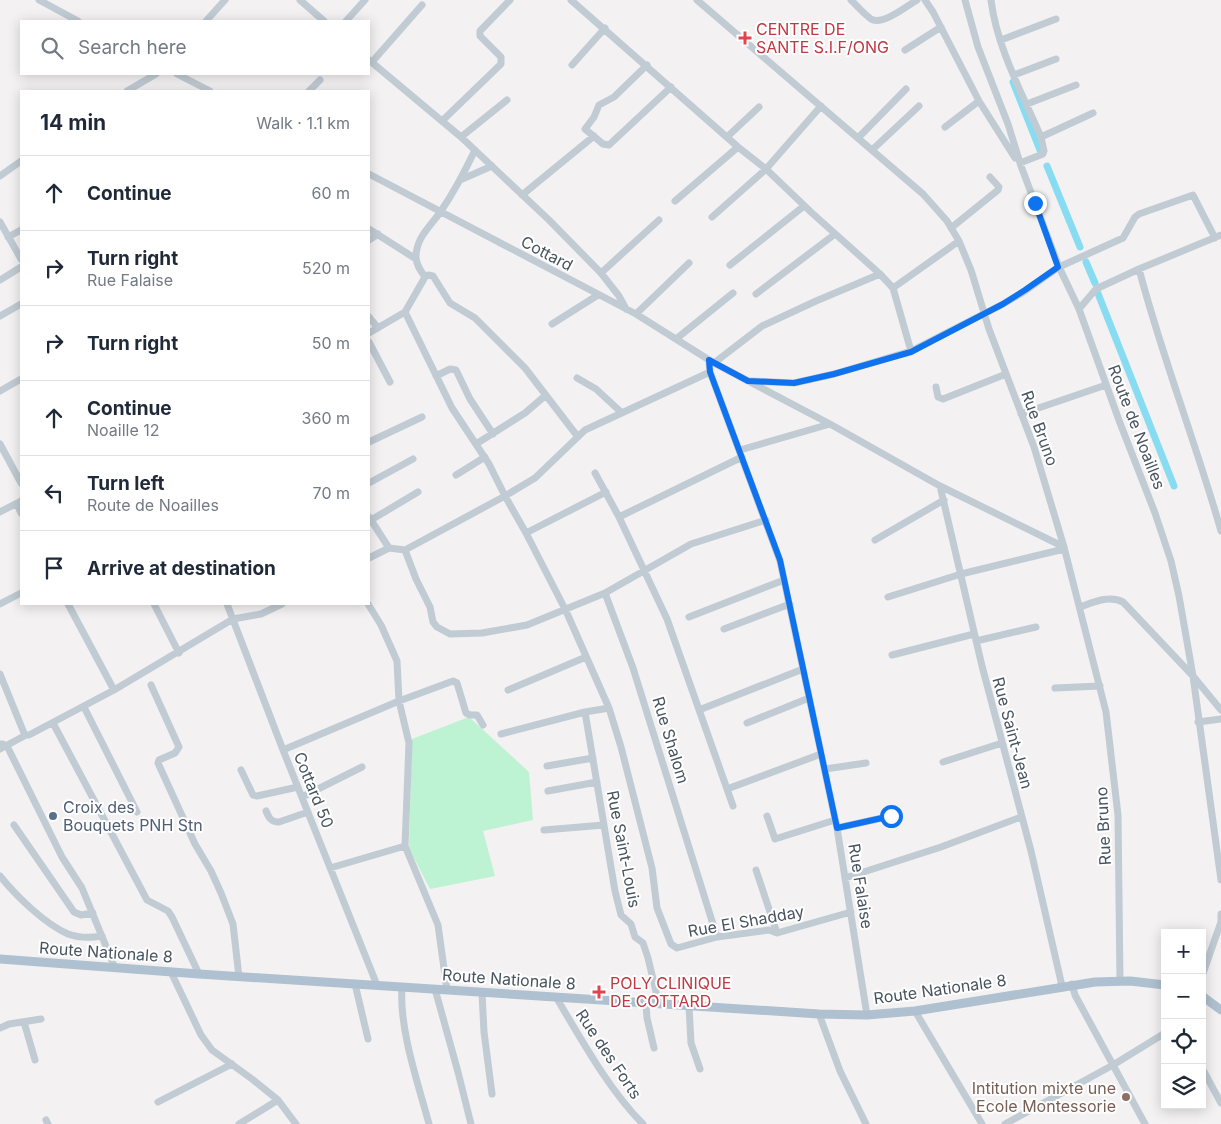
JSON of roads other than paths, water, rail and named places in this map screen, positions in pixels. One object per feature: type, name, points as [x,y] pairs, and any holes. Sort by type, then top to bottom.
[{"type":"main road","name":"Route Nationale 8","points":[[0,959],[239,977],[819,1014],[867,1015],[915,1011],[1072,984],[1120,981],[1161,985]]},
{"type":"main road","points":[[1206,999],[1221,1010]]},
{"type":"street","points":[[39,0],[76,20]]},
{"type":"street","points":[[207,20],[225,0]]},
{"type":"street","points":[[300,0],[323,20]]},
{"type":"street","points":[[347,20],[364,0]]},
{"type":"street","points":[[442,121],[501,64],[502,57],[479,33],[510,0]]},
{"type":"street","points":[[571,0],[738,147],[766,169],[880,274],[893,288],[911,352]]},
{"type":"street","name":"Rue Bruno","points":[[697,0],[923,194],[947,221],[959,242],[971,270],[984,314],[1034,447],[1064,548],[1106,712],[1118,815],[1120,981]]},
{"type":"street","points":[[851,0],[872,20],[880,21],[917,0]]},
{"type":"street","points":[[925,0],[979,101],[1020,165],[1043,154],[1044,151],[1041,137],[1014,75],[996,26],[991,0]]},
{"type":"street","name":"Route de Noailles","points":[[966,0],[978,47],[1008,124],[1020,165],[1058,267],[1079,309],[1171,561],[1180,596],[1198,722],[1218,823],[1221,880]]},
{"type":"street","points":[[422,5],[370,61],[461,137],[522,195],[601,273],[619,296],[626,309]]},
{"type":"street","points":[[1001,40],[1056,19]]},
{"type":"street","points":[[905,50],[941,27]]},
{"type":"street","points":[[572,65],[605,28]]},
{"type":"street","points":[[1014,75],[1056,58]]},
{"type":"street","points":[[647,65],[614,97],[598,107],[594,117],[585,128],[603,144],[609,145],[671,87]]},
{"type":"street","points":[[129,90],[154,75]]},
{"type":"street","points":[[179,75],[208,90]]},
{"type":"street","points":[[310,90],[320,80]]},
{"type":"street","points":[[1027,104],[1076,86]]},
{"type":"street","points":[[858,138],[906,89]]},
{"type":"street","points":[[461,137],[507,100]]},
{"type":"street","points":[[945,127],[979,101]]},
{"type":"street","points":[[712,217],[766,169],[821,106]]},
{"type":"street","points":[[872,150],[918,106]]},
{"type":"street","points":[[727,137],[759,107]]},
{"type":"street","points":[[1041,137],[1093,113]]},
{"type":"street","points":[[522,195],[594,136]]},
{"type":"street","points":[[675,201],[738,147]]},
{"type":"street","points":[[425,277],[416,259],[422,235],[441,211],[460,180],[475,150]]},
{"type":"street","points":[[0,176],[20,162]]},
{"type":"street","points":[[460,180],[492,166]]},
{"type":"street","name":"Cottard","points":[[370,175],[636,314],[711,362],[830,424],[940,486],[1064,548]]},
{"type":"street","points":[[951,228],[998,190],[999,187],[990,177]]},
{"type":"street","points":[[748,381],[794,383],[911,352],[984,314],[1025,290],[1058,267],[1122,238],[1126,235],[1139,214],[1193,195],[1218,237],[1139,269],[1096,289],[1079,309]]},
{"type":"street","points":[[730,265],[804,206]]},
{"type":"street","points":[[601,273],[658,220]]},
{"type":"street","points":[[0,222],[20,257]]},
{"type":"street","points":[[370,230],[416,259]]},
{"type":"street","points":[[8,237],[20,231]]},
{"type":"street","points":[[370,239],[378,234]]},
{"type":"street","points":[[756,294],[835,234]]},
{"type":"street","points":[[893,288],[959,242]]},
{"type":"street","points":[[636,314],[689,263]]},
{"type":"street","points":[[0,280],[20,268]]},
{"type":"street","points":[[1139,269],[1149,308],[1209,487],[1221,530]]},
{"type":"street","points":[[711,362],[762,326],[880,274]]},
{"type":"street","points":[[370,332],[405,312],[425,277],[428,275],[432,276],[450,303],[475,318],[525,368],[578,437]]},
{"type":"street","points":[[676,339],[733,293]]},
{"type":"street","points":[[552,324],[598,295]]},
{"type":"street","points":[[0,316],[20,305]]},
{"type":"street","points":[[405,312],[452,408],[485,458],[566,610],[609,708],[585,712],[501,734]]},
{"type":"street","points":[[370,318],[378,328]]},
{"type":"street","points":[[370,344],[390,382]]},
{"type":"street","name":"Rue Falaise","points":[[711,362],[710,372],[780,560],[837,828],[867,1015]]},
{"type":"street","points":[[436,376],[450,369],[456,370],[470,399],[493,434]]},
{"type":"street","points":[[370,558],[389,548],[405,550],[505,496],[535,478],[592,426],[710,372]]},
{"type":"street","points":[[936,387],[938,397],[943,399],[1006,374]]},
{"type":"street","points":[[576,378],[596,389],[622,413]]},
{"type":"street","points":[[0,391],[20,380]]},
{"type":"street","points":[[1021,414],[1106,385]]},
{"type":"street","points":[[476,444],[525,413],[546,395]]},
{"type":"street","points":[[370,442],[422,417]]},
{"type":"street","points":[[619,517],[741,454],[830,424]]},
{"type":"street","points":[[0,444],[20,481]]},
{"type":"street","points":[[456,475],[485,458]]},
{"type":"street","points":[[370,482],[413,459]]},
{"type":"street","points":[[596,472],[667,619],[734,806]]},
{"type":"street","name":"Rue Saint-Jean","points":[[940,486],[975,637],[1030,851],[1062,986]]},
{"type":"street","points":[[389,548],[370,518],[418,492]]},
{"type":"street","points":[[526,533],[606,492]]},
{"type":"street","points":[[874,540],[944,500]]},
{"type":"street","points":[[0,512],[19,503]]},
{"type":"street","points":[[405,550],[437,627],[450,634],[482,633],[514,629],[566,610],[605,593],[644,569],[691,544],[766,520]]},
{"type":"street","points":[[888,597],[961,574],[1064,548]]},
{"type":"street","points":[[689,617],[784,580]]},
{"type":"street","name":"Rue Shalom","points":[[605,593],[633,668],[716,937]]},
{"type":"street","points":[[0,604],[20,594]]},
{"type":"street","points":[[1080,607],[1107,599],[1116,598],[1123,602],[1221,710]]},
{"type":"street","points":[[724,629],[790,604]]},
{"type":"street","points":[[69,605],[114,690]]},
{"type":"street","points":[[155,605],[179,653]]},
{"type":"street","name":"Cottard 50","points":[[227,605],[377,985]]},
{"type":"street","points":[[116,968],[82,888],[62,857],[2,747],[84,707],[179,653],[233,619],[261,614],[280,605]]},
{"type":"street","points":[[369,605],[381,625],[397,661],[399,701],[409,743],[405,846],[438,925],[447,990]]},
{"type":"street","points":[[892,655],[975,637],[1036,627]]},
{"type":"street","points":[[508,690],[586,656]]},
{"type":"street","points":[[699,710],[804,670]]},
{"type":"street","points":[[0,674],[26,735]]},
{"type":"street","points":[[283,750],[399,701],[453,681],[457,683],[466,713],[477,716],[483,724]]},
{"type":"street","points":[[151,685],[178,747],[175,753],[159,760],[158,763],[195,844],[211,871],[224,900],[235,934],[239,977]]},
{"type":"street","points":[[1055,688],[1100,686]]},
{"type":"street","points":[[747,723],[809,698]]},
{"type":"street","points":[[84,707],[138,812]]},
{"type":"street","name":"Rue El Shadday","points":[[609,708],[652,868],[657,908],[675,947],[716,937],[770,930],[777,933],[851,912]]},
{"type":"street","name":"Rue Saint-Louis","points":[[585,712],[621,915],[629,921],[635,937],[643,943],[659,1004]]},
{"type":"street","points":[[1198,722],[1221,719]]},
{"type":"street","points":[[53,723],[147,900],[168,911],[172,916],[199,974]]},
{"type":"street","points":[[943,762],[1002,743]]},
{"type":"street","points":[[727,789],[822,754]]},
{"type":"street","points":[[547,766],[593,758]]},
{"type":"street","points":[[825,769],[866,763]]},
{"type":"street","points":[[302,797],[362,768]]},
{"type":"street","points":[[241,770],[253,795],[257,796],[298,787]]},
{"type":"street","points":[[548,791],[597,782]]},
{"type":"street","points":[[266,811],[274,822],[308,812]]},
{"type":"street","points":[[767,816],[775,838],[835,820]]},
{"type":"street","points":[[837,828],[891,816]]},
{"type":"street","points":[[845,878],[941,847],[1021,817]]},
{"type":"street","points":[[14,825],[74,912],[81,915],[93,913]]},
{"type":"street","points":[[544,830],[604,825]]},
{"type":"street","points":[[330,868],[405,846]]},
{"type":"street","points":[[756,870],[777,933]]},
{"type":"street","points":[[0,876],[13,891],[54,926],[69,934],[81,937],[102,936]]},
{"type":"street","points":[[1203,974],[1221,922],[1221,914]]},
{"type":"street","points":[[171,972],[201,1035],[212,1050],[278,1100],[296,1124]]},
{"type":"street","points":[[355,984],[368,1039]]},
{"type":"street","points":[[1072,984],[1075,995],[1144,1124]]},
{"type":"street","points":[[402,987],[402,1003],[407,1040],[429,1124]]},
{"type":"street","points":[[435,990],[458,1072],[470,1124]]},
{"type":"street","points":[[482,992],[484,1032],[492,1094]]},
{"type":"street","name":"Rue des Forts","points":[[556,997],[587,1050],[632,1113],[643,1124]]},
{"type":"street","points":[[646,1004],[647,1018],[654,1048]]},
{"type":"street","points":[[689,1006],[691,1043],[700,1069]]},
{"type":"street","points":[[915,1011],[982,1124]]},
{"type":"street","points":[[819,1014],[840,1071],[866,1124]]},
{"type":"street","points":[[0,1028],[9,1024],[42,1019]]},
{"type":"street","points":[[24,1022],[35,1060]]},
{"type":"street","points":[[1005,1124],[1112,1066],[1161,1035]]},
{"type":"street","points":[[158,1102],[232,1064]]},
{"type":"street","points":[[1206,1075],[1221,1103]]},
{"type":"street","points":[[239,1124],[278,1100]]},
{"type":"waterway","points":[[1013,82],[1040,150]]},
{"type":"waterway","points":[[1047,166],[1080,247]]},
{"type":"waterway","points":[[1086,262],[1095,283]]},
{"type":"waterway","points":[[1097,291],[1174,486]]},
{"type":"place","name":"CENTRE DE SANTE S.I.F/ONG","points":[[745,38]]},
{"type":"place","name":"Croix des Bouquets PNH Stn","points":[[53,816]]},
{"type":"place","name":"POLY CLINIQUE DE COTTARD","points":[[599,992]]},
{"type":"place","name":"Intitution mixte une Ecole Montessorie","points":[[1126,1097]]}]
